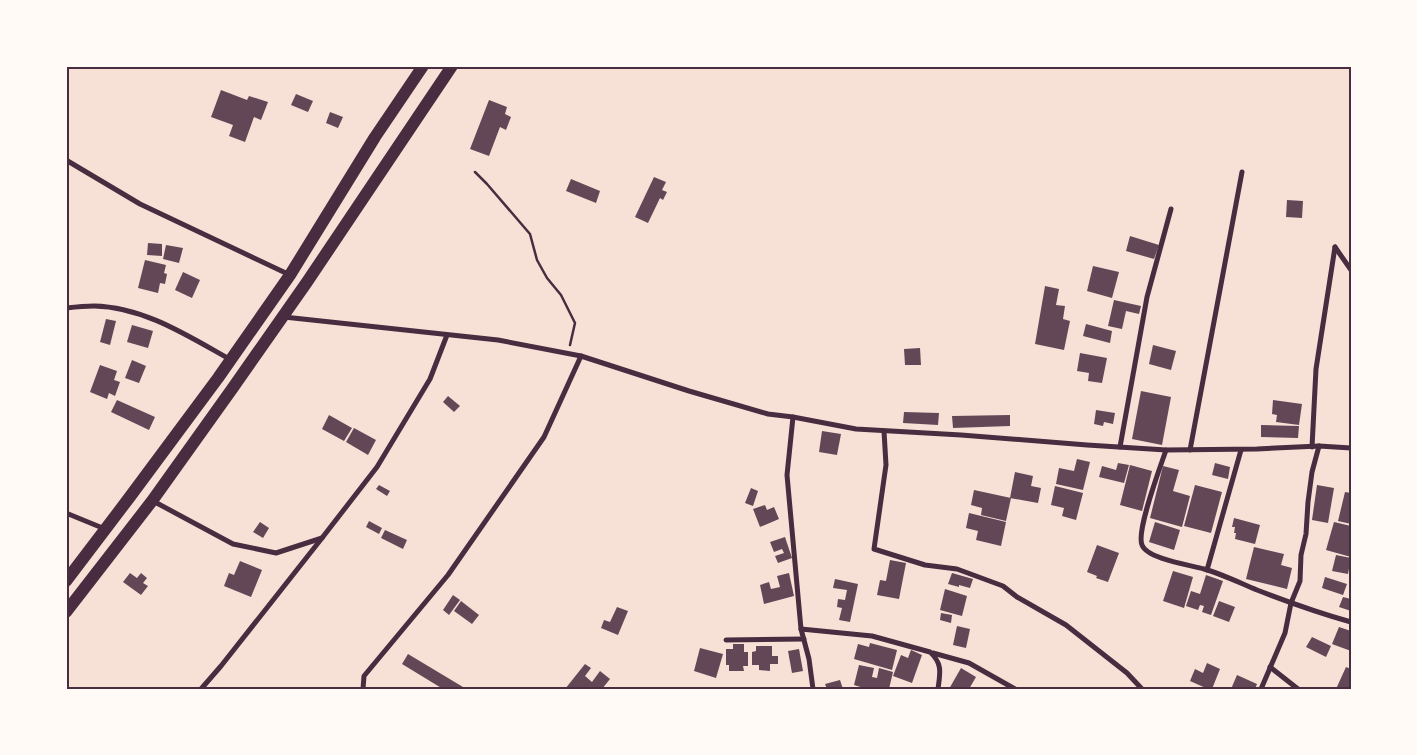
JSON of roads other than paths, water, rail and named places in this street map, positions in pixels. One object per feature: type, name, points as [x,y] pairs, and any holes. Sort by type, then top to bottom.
[{"type":"main road","points":[[66,581],[106,530],[231,360],[290,275],[375,137],[423,66]]},
{"type":"main road","points":[[66,612],[152,501],[283,317],[452,66]]},
{"type":"street","points":[[66,160],[140,204],[290,275]]},
{"type":"street","points":[[1190,450],[1242,172]]},
{"type":"street","points":[[1120,447],[1147,297],[1171,209]]},
{"type":"street","points":[[1312,447],[1316,368],[1335,247],[1351,270]]},
{"type":"street","points":[[66,308],[95,306],[119,309],[144,316],[172,327],[231,360]]},
{"type":"street","points":[[283,317],[498,340],[581,356],[768,414],[856,429],[1166,450],[1241,450],[1319,446],[1351,448]]},
{"type":"street","points":[[200,689],[221,666],[377,466],[430,379],[446,335]]},
{"type":"street","points":[[363,689],[364,676],[448,575],[544,437],[581,356]]},
{"type":"street","points":[[793,417],[787,474],[800,629],[809,659],[813,689]]},
{"type":"street","points":[[884,431],[886,465],[874,549],[924,565],[957,570],[1003,586],[1017,597],[1066,625],[1127,673],[1142,689]]},
{"type":"street","points":[[1261,689],[1285,633],[1291,603],[1300,581],[1301,555],[1306,534],[1307,508],[1312,472],[1319,446]]},
{"type":"street","points":[[1166,450],[1144,521],[1142,547],[1156,557],[1207,570],[1291,603],[1351,622]]},
{"type":"street","points":[[1207,570],[1241,450]]},
{"type":"street","points":[[152,501],[233,544],[276,553],[322,538]]},
{"type":"street","points":[[66,513],[106,530]]},
{"type":"street","points":[[800,629],[872,636],[930,652],[969,663],[1015,689]]},
{"type":"street","points":[[726,640],[804,639]]},
{"type":"street","points":[[930,652],[937,658],[940,673],[938,689]]},
{"type":"street","points":[[1270,667],[1298,689]]}]
